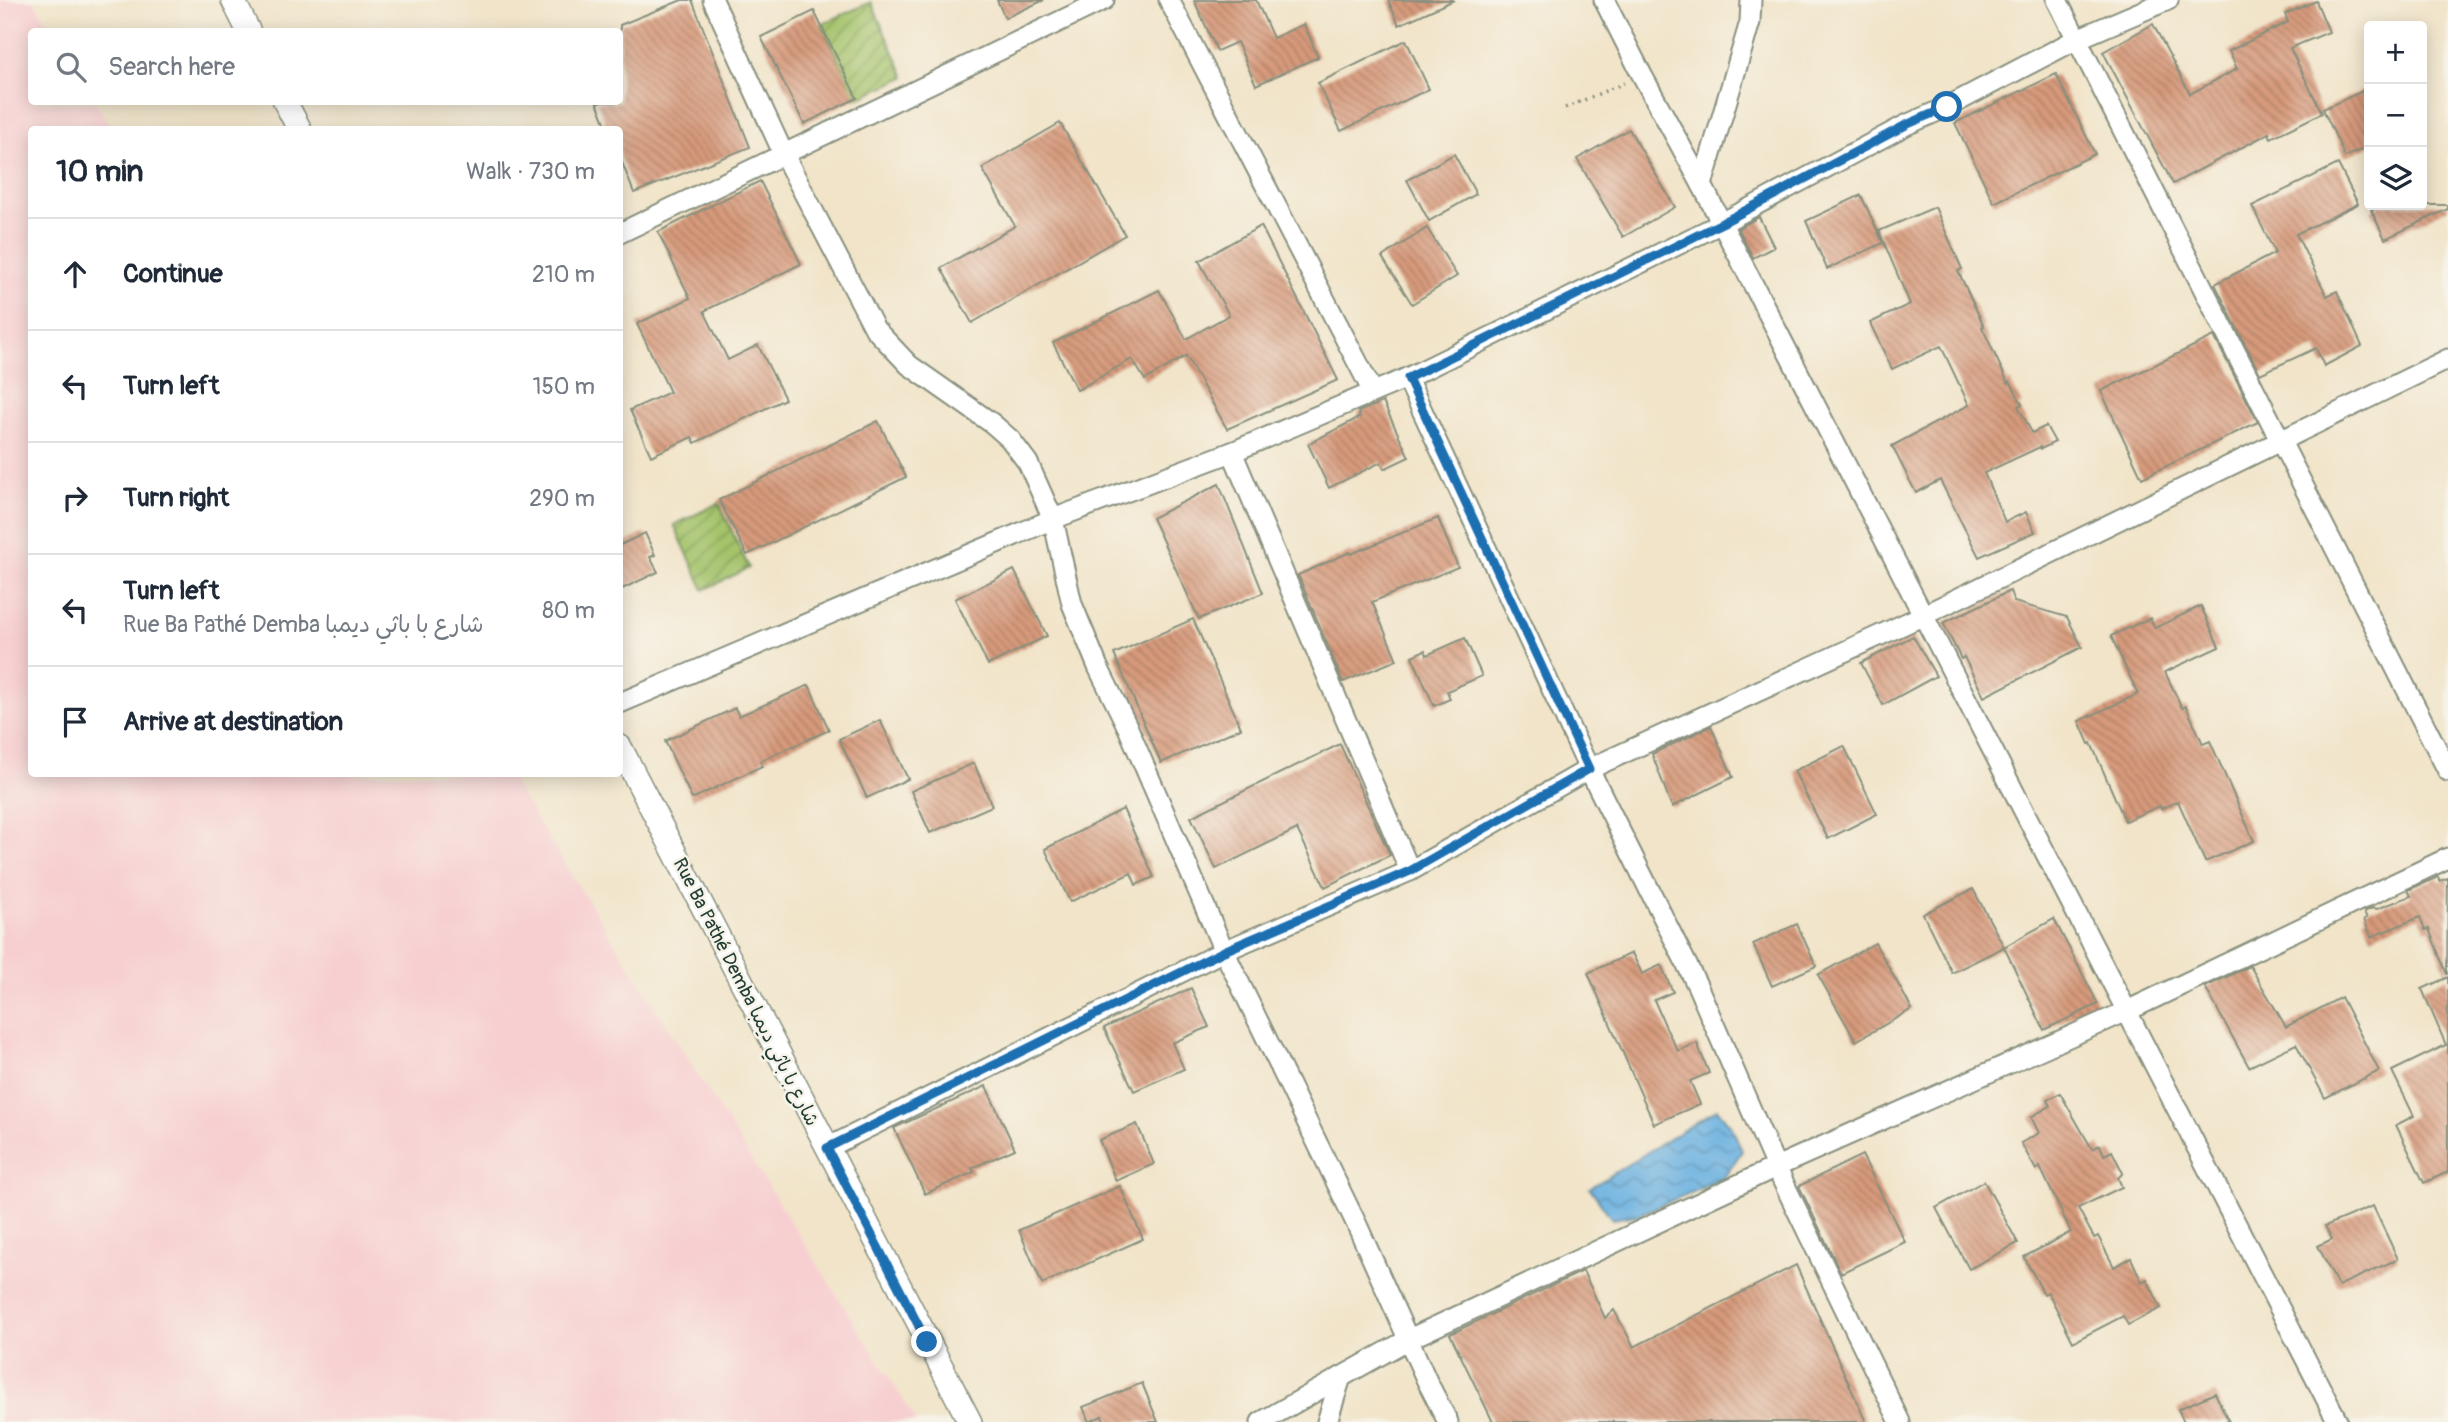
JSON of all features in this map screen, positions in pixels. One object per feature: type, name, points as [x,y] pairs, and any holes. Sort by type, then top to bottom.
[{"type":"street","points":[[233,0],[247,28]]},
{"type":"street","points":[[713,0],[785,155],[874,330],[909,365],[993,424],[1010,439],[1028,463],[1053,519],[1072,604],[1098,667],[1128,728],[1224,951],[1357,1225],[1448,1422]]},
{"type":"street","points":[[623,232],[1104,0]]},
{"type":"street","points":[[1169,0],[1373,392]]},
{"type":"street","points":[[1604,0],[1924,614],[2338,1422]]},
{"type":"street","points":[[1702,185],[1750,22],[1751,0]]},
{"type":"street","points":[[2057,0],[2448,771]]},
{"type":"street","points":[[623,703],[1053,519],[1232,452],[1408,378],[1722,223],[1906,125],[2077,40],[2168,0]]},
{"type":"street","points":[[287,105],[298,126]]},
{"type":"street","points":[[827,1148],[1224,951],[1410,871],[1589,769],[1924,614],[2448,359]]},
{"type":"street","points":[[1408,378],[1589,769],[1697,985],[1776,1167],[1900,1422]]},
{"type":"street","points":[[1232,452],[1410,871]]},
{"type":"street","name":"Rue Ba Pathé Demba شارع با باثي ديمبا","points":[[623,753],[970,1422]]},
{"type":"street","points":[[1261,1422],[1409,1339],[1776,1167],[2127,1012],[2448,858]]},
{"type":"street","points":[[1327,1422],[1341,1377]]},
{"type":"path","points":[[1565,108],[1642,75]]},
{"type":"shaded area","points":[[0,0],[33,0],[50,28],[28,28],[28,105],[97,105],[110,126],[28,126],[28,777],[510,777],[917,1422],[0,1422]]},
{"type":"green space","points":[[871,2],[905,77],[856,99],[822,24]]},
{"type":"green space","points":[[719,503],[749,568],[704,590],[674,525]]},
{"type":"water","points":[[1717,1109],[1732,1127],[1742,1151],[1723,1179],[1638,1215],[1612,1219],[1590,1188]]},
{"type":"building","points":[[682,0],[692,0],[750,147],[634,193],[623,165],[623,126],[606,126],[598,105],[623,105],[623,28],[620,28],[620,25]]},
{"type":"building","points":[[997,0],[1044,0],[1005,18]]},
{"type":"building","points":[[1194,0],[1256,0],[1273,38],[1304,24],[1318,57],[1256,85],[1237,42],[1217,51]]},
{"type":"building","points":[[1388,0],[1454,0],[1399,25]]},
{"type":"building","points":[[2316,1],[2329,32],[2290,48],[2322,113],[2271,138],[2269,133],[2173,184],[2103,52],[2153,24],[2190,94],[2237,69],[2229,51],[2288,22],[2285,14]]},
{"type":"building","points":[[814,11],[857,98],[804,124],[761,37]]},
{"type":"building","points":[[1406,40],[1429,89],[1341,131],[1318,83]]},
{"type":"building","points":[[2056,74],[2095,154],[1994,203],[1955,123]]},
{"type":"building","points":[[2364,90],[2364,148],[2345,157],[2323,109]]},
{"type":"building","points":[[1060,123],[1125,235],[972,323],[941,268],[1015,226],[982,168]]},
{"type":"building","points":[[1629,129],[1675,207],[1623,237],[1577,159]]},
{"type":"building","points":[[1454,154],[1476,194],[1429,221],[1407,180]]},
{"type":"building","points":[[2338,164],[2358,204],[2296,234],[2327,296],[2337,291],[2362,346],[2324,366],[2316,348],[2260,374],[2215,284],[2275,253],[2252,206]]},
{"type":"building","points":[[760,181],[801,264],[704,311],[728,360],[758,345],[785,399],[695,443],[692,437],[651,456],[630,410],[670,392],[637,324],[690,298],[658,232]]},
{"type":"building","points":[[1861,195],[1883,243],[1827,269],[1806,221]]},
{"type":"building","points":[[2427,205],[2448,205],[2448,209],[2385,239],[2371,210],[2427,210]]},
{"type":"building","points":[[1935,207],[1962,269],[1958,271],[1984,326],[1982,327],[2008,383],[2010,381],[2022,404],[2018,406],[2032,433],[2046,426],[2055,442],[1984,473],[2005,522],[2026,512],[2035,532],[1979,557],[1940,480],[1916,493],[1892,446],[1969,405],[1941,346],[1892,369],[1870,323],[1910,304],[1879,231]]},
{"type":"building","points":[[1759,217],[1774,247],[1753,258],[1738,228]]},
{"type":"building","points":[[1261,226],[1338,380],[1227,429],[1186,356],[1145,380],[1132,359],[1077,390],[1053,343],[1159,290],[1186,339],[1229,315],[1199,261]]},
{"type":"building","points":[[1427,228],[1457,276],[1412,304],[1382,257]]},
{"type":"building","points":[[2214,336],[2258,422],[2142,478],[2101,391]]},
{"type":"building","points":[[1383,402],[1409,457],[1384,469],[1381,462],[1329,488],[1308,444],[1360,417],[1358,412]]},
{"type":"building","points":[[878,421],[906,477],[747,555],[719,500]]},
{"type":"building","points":[[1219,484],[1263,593],[1199,619],[1152,518]]},
{"type":"building","points":[[1438,518],[1458,567],[1372,602],[1397,660],[1343,682],[1298,575]]},
{"type":"building","points":[[645,533],[655,555],[650,557],[658,572],[623,589],[623,544]]},
{"type":"building","points":[[1014,570],[1047,636],[988,665],[955,599]]},
{"type":"building","points":[[2010,591],[2014,602],[2067,617],[2082,647],[1984,697],[1943,623]]},
{"type":"building","points":[[2201,606],[2219,647],[2165,672],[2182,708],[2186,706],[2203,744],[2210,741],[2254,841],[2205,862],[2178,801],[2125,821],[2079,721],[2138,694],[2111,636],[2150,618],[2155,628]]},
{"type":"building","points":[[1193,619],[1241,728],[1161,763],[1114,654]]},
{"type":"building","points":[[1913,636],[1936,676],[1883,705],[1861,663]]},
{"type":"building","points":[[1465,638],[1482,676],[1447,691],[1450,699],[1434,706],[1412,656],[1425,650],[1427,655]]},
{"type":"building","points":[[809,685],[829,730],[760,761],[762,766],[692,799],[665,741],[735,708],[739,716]]},
{"type":"building","points":[[880,720],[908,779],[867,798],[839,739]]},
{"type":"building","points":[[1711,726],[1733,777],[1672,807],[1652,754]]},
{"type":"building","points":[[1340,744],[1390,855],[1325,887],[1297,829],[1216,869],[1191,817]]},
{"type":"building","points":[[1844,746],[1877,814],[1828,839],[1794,771]]},
{"type":"building","points":[[974,763],[992,806],[930,833],[911,791]]},
{"type":"building","points":[[1123,809],[1154,877],[1136,885],[1131,873],[1070,902],[1045,849]]},
{"type":"building","points":[[2438,877],[2440,881],[2448,878],[2447,975],[2429,929],[2425,930],[2420,917],[2371,937],[2364,919],[2367,918],[2364,912],[2411,896],[2408,890]]},
{"type":"building","points":[[1973,889],[2004,947],[1952,973],[1923,914]]},
{"type":"building","points":[[2054,919],[2098,1004],[2044,1030],[2004,947]]},
{"type":"building","points":[[1797,924],[1816,966],[1772,986],[1753,944]]},
{"type":"building","points":[[1875,943],[1912,1009],[1856,1041],[1818,975]]},
{"type":"building","points":[[1632,953],[1642,974],[1661,965],[1673,992],[1654,1000],[1668,1032],[1678,1051],[1697,1043],[1709,1073],[1690,1081],[1700,1104],[1654,1124],[1588,973]]},
{"type":"building","points":[[2250,966],[2286,1027],[2341,997],[2379,1071],[2325,1098],[2296,1044],[2249,1067],[2205,987]]},
{"type":"building","points":[[2448,977],[2448,1172],[2424,1183],[2396,1125],[2414,1116],[2392,1071],[2446,1045],[2422,989]]},
{"type":"building","points":[[1191,988],[1209,1027],[1172,1043],[1184,1069],[1134,1091],[1104,1028]]},
{"type":"building","points":[[986,1086],[1015,1149],[972,1168],[974,1172],[925,1194],[894,1128]]},
{"type":"building","points":[[2060,1093],[2092,1149],[2100,1145],[2104,1155],[2112,1151],[2123,1173],[2118,1178],[2122,1187],[2078,1208],[2094,1238],[2098,1236],[2114,1267],[2131,1258],[2142,1282],[2147,1279],[2161,1308],[2128,1325],[2123,1316],[2073,1342],[2048,1292],[2044,1294],[2024,1257],[2071,1232],[2040,1167],[2036,1170],[2021,1143],[2039,1133],[2031,1117],[2050,1106],[2047,1100]]},
{"type":"building","points":[[1137,1124],[1154,1164],[1116,1181],[1099,1140]]},
{"type":"building","points":[[1862,1155],[1905,1242],[1841,1273],[1799,1186]]},
{"type":"building","points":[[1984,1181],[2018,1243],[1969,1269],[1936,1208]]},
{"type":"building","points":[[1120,1186],[1143,1239],[1042,1284],[1019,1230]]},
{"type":"building","points":[[2373,1206],[2398,1259],[2338,1286],[2318,1246],[2332,1239],[2325,1226]]},
{"type":"building","points":[[1796,1265],[1866,1422],[1493,1422],[1450,1334],[1583,1271],[1605,1318],[1614,1310],[1634,1347]]},
{"type":"building","points":[[1142,1383],[1158,1422],[1104,1422],[1102,1416],[1089,1422],[1083,1407]]},
{"type":"building","points":[[2215,1393],[2229,1422],[2184,1422],[2178,1409]]},
{"type":"route","points":[[927,1342],[827,1148],[1224,951],[1410,871],[1589,769],[1408,378],[1722,223],[1906,125],[1947,107]]}]
